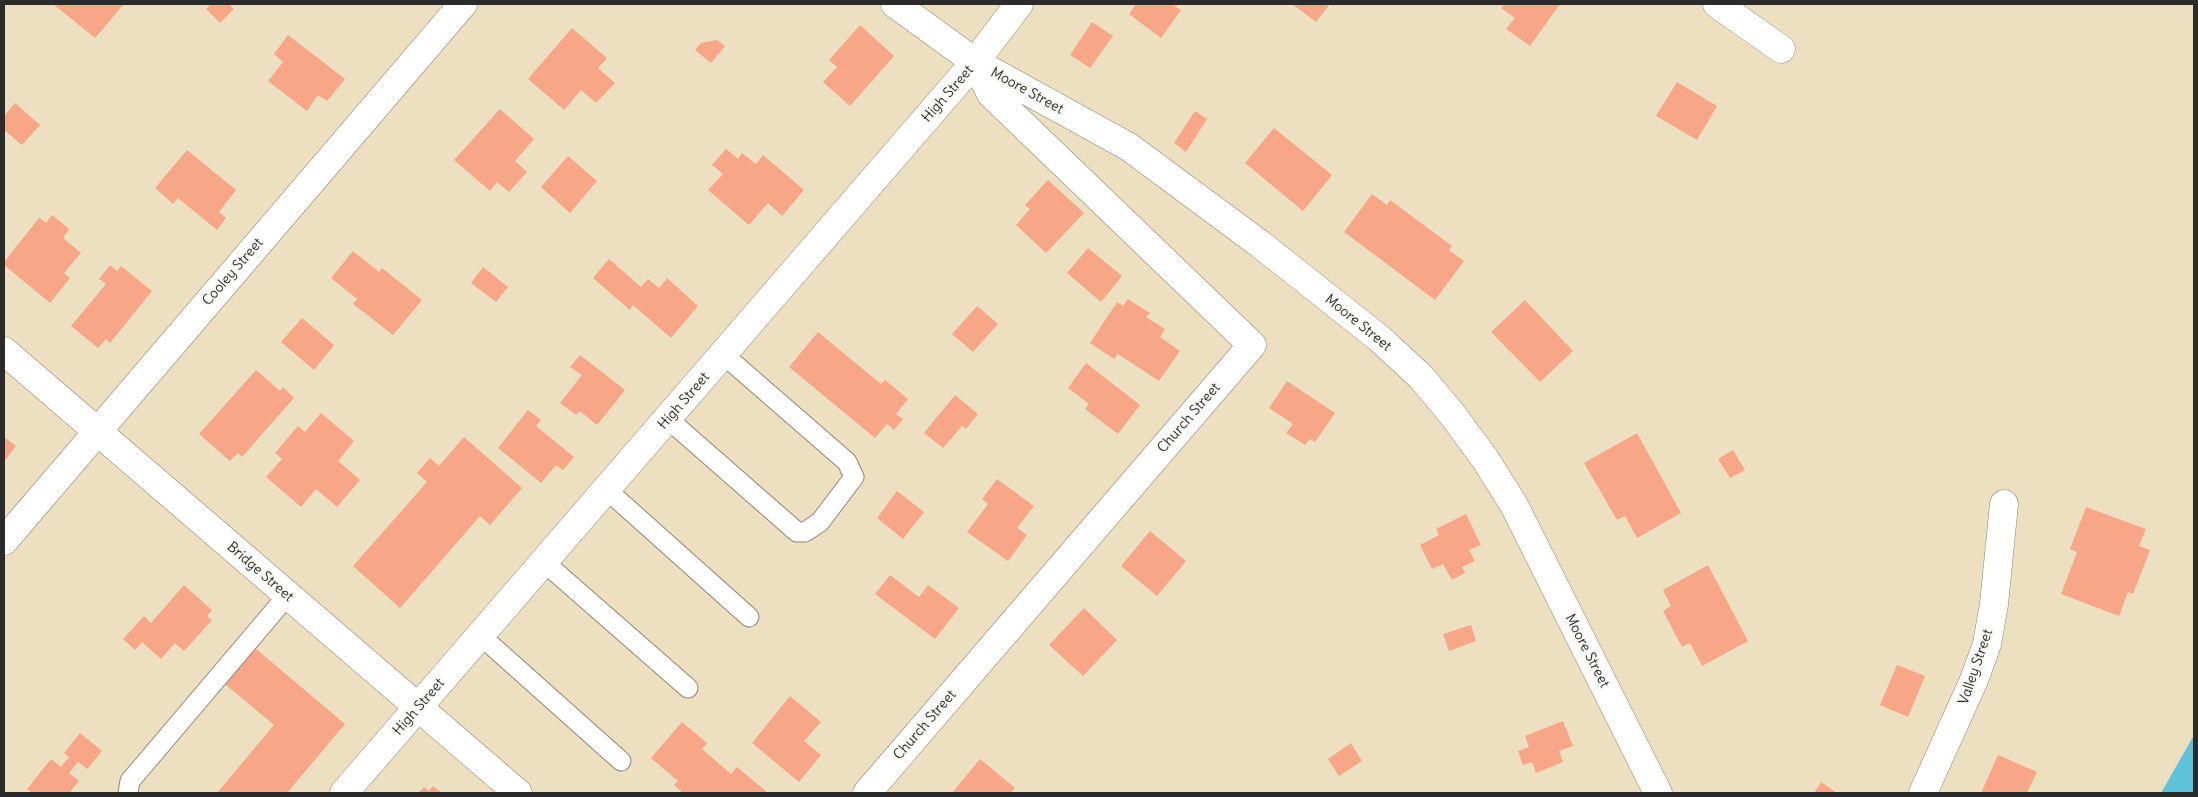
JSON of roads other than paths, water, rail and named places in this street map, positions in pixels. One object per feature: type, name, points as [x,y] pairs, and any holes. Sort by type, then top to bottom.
[{"type":"street","name":"Cooley Street","points":[[4,541],[463,4]]},
{"type":"street","name":"Moore Street","points":[[895,4],[975,62],[1129,147],[1268,250],[1380,339],[1421,377],[1458,421],[1514,505],[1658,793]]},
{"type":"street","name":"High Street","points":[[344,793],[975,62],[1019,4]]},
{"type":"street","points":[[1717,4],[1781,49]]},
{"type":"street","name":"Church Street","points":[[866,793],[1252,345],[991,94],[975,62]]},
{"type":"street","name":"Bridge Street","points":[[4,351],[418,709],[518,793]]},
{"type":"street","name":"Valley Street","points":[[1923,793],[1974,680],[1987,644],[1994,604],[2004,504]]},
{"type":"lane","points":[[668,419],[796,532],[805,532],[820,522],[854,477],[847,462],[724,355]]},
{"type":"lane","points":[[607,490],[748,617]]},
{"type":"lane","points":[[544,562],[688,688]]},
{"type":"lane","points":[[129,787],[288,596]]},
{"type":"lane","points":[[481,636],[621,762]]},
{"type":"water","points":[[2194,735],[2194,793],[2161,793]]}]
